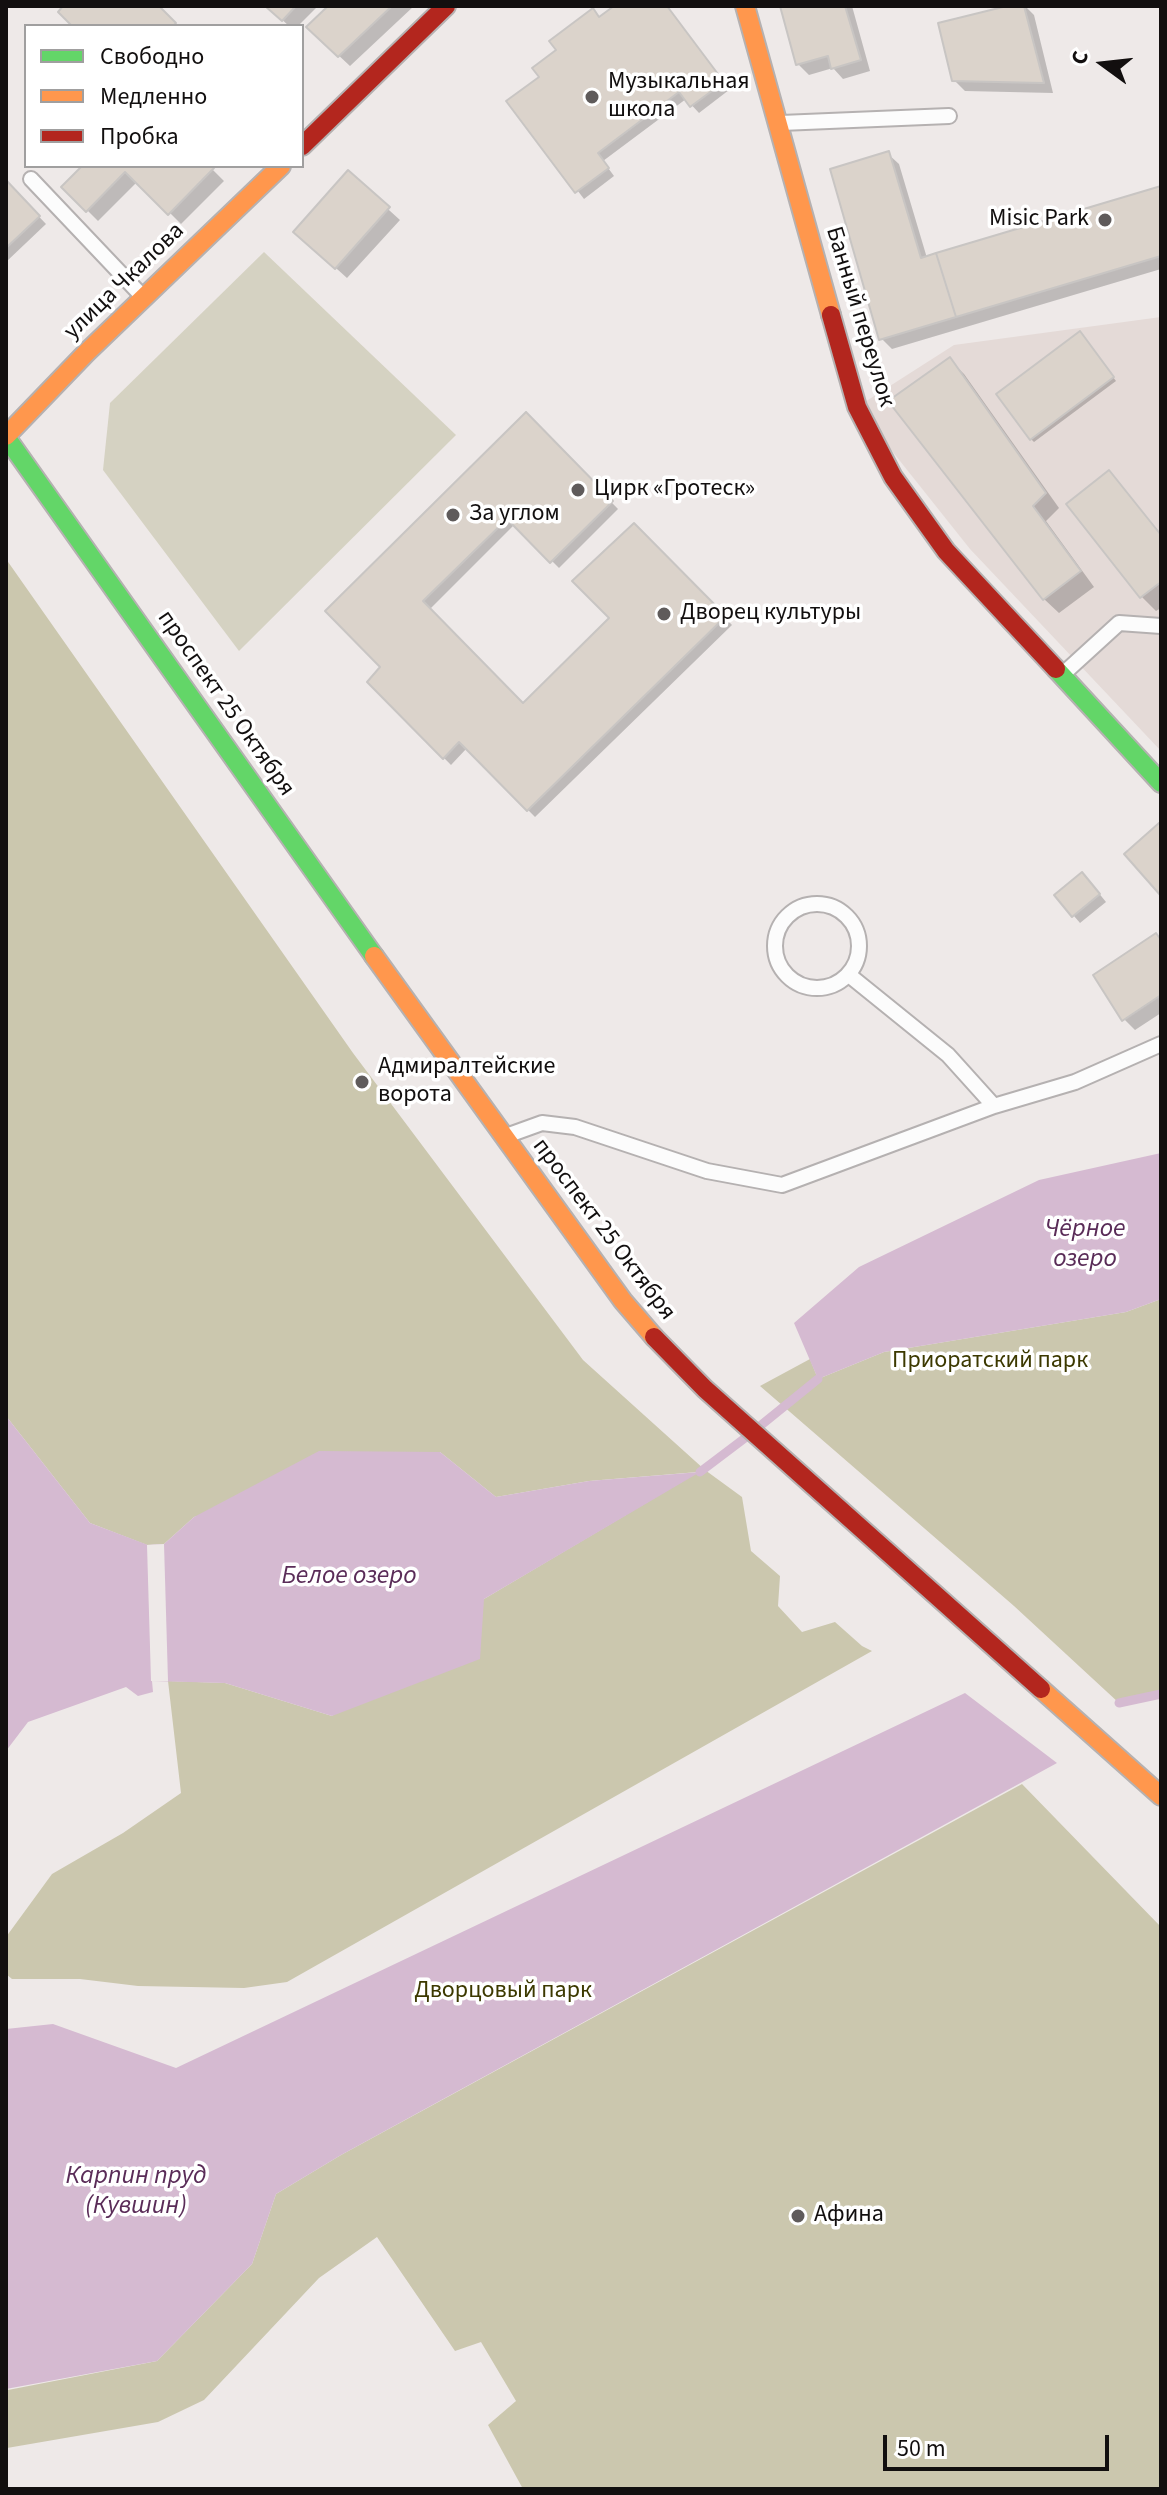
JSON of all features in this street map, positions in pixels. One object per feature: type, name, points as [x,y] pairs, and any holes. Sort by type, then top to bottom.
[{"type":"main road","points":[[304,144],[446,6]]},
{"type":"main road","name":"Банный переулок","points":[[745,6],[857,407],[893,477],[946,551],[1161,783]]},
{"type":"main road","name":"улица Чкалова","points":[[6,437],[270,169]]},
{"type":"main road","name":"проспект 25 Октября","points":[[6,437],[623,1301],[666,1351],[792,1468],[1161,1796]]},
{"type":"lane","points":[[777,123],[949,116]]},
{"type":"lane","points":[[31,179],[144,297]]},
{"type":"lane","points":[[1061,676],[1119,623],[1161,626]]},
{"type":"lane","points":[[817,903],[840,910],[856,928],[860,952],[849,975],[829,988],[805,988],[784,975],[774,953],[778,929],[793,910],[817,903]]},
{"type":"lane","points":[[849,975],[948,1055],[994,1106]]},
{"type":"lane","points":[[503,1137],[542,1123],[575,1127],[707,1171],[782,1185],[994,1106],[1075,1082],[1161,1044]]},
{"type":"shaded area","points":[[264,252],[456,435],[239,651],[103,470],[110,403]]},
{"type":"shaded area","points":[[1161,317],[1161,751],[970,549],[857,407],[954,345]]},
{"type":"green space","points":[[6,559],[353,1053],[583,1360],[705,1470],[742,1497],[751,1551],[780,1576],[778,1606],[802,1632],[835,1622],[872,1651],[287,1982],[244,1988],[138,1986],[80,1979],[12,1979],[6,1974],[6,1937],[52,1874],[123,1833],[181,1793],[168,1681],[225,1683],[332,1716],[484,1599],[698,1472],[589,1481],[496,1497],[440,1452],[194,1517],[164,1544],[147,1545],[90,1523],[6,1416]]},
{"type":"green space","name":"Приоратский парк","points":[[1161,1299],[1161,1694],[1119,1703],[1014,1606],[760,1386],[810,1359],[818,1379],[884,1352],[1126,1312]]},
{"type":"green space","points":[[1022,1784],[1161,1927],[1161,2489],[523,2489],[488,2425],[516,2401],[481,2342],[455,2351],[377,2237],[319,2278],[204,2400],[158,2422],[7,2448],[8,2390],[157,2361],[252,2264],[276,2194],[341,2155]]},
{"type":"water","name":"Чёрное озеро","points":[[1161,1153],[1161,1299],[1126,1312],[884,1352],[818,1379],[794,1323],[859,1267],[1039,1180]]},
{"type":"water","name":"Белое озеро","points":[[6,1416],[90,1523],[148,1545],[164,1544],[194,1517],[319,1451],[440,1452],[496,1497],[589,1481],[700,1472],[484,1599],[480,1659],[332,1716],[225,1683],[152,1681],[153,1692],[138,1696],[126,1687],[28,1722],[6,1751]]},
{"type":"water","name":"Карпин пруд (Кувшин)","points":[[965,1693],[1057,1763],[341,2155],[276,2194],[252,2264],[157,2361],[6,2389],[6,2029],[53,2024],[176,2068]]},
{"type":"pier","points":[[164,1544],[168,1681],[151,1681],[147,1545]]},
{"type":"building","points":[[63,6],[159,6],[176,23],[70,24],[58,12]]},
{"type":"building","points":[[265,6],[296,6],[282,21]]},
{"type":"building","points":[[328,6],[392,6],[338,57],[306,27]]},
{"type":"building","name":"Музыкальная школа","points":[[614,6],[667,6],[724,82],[690,107],[679,92],[598,153],[609,168],[575,193],[506,101],[539,77],[532,68],[556,50],[549,41],[593,8],[599,17]]},
{"type":"building","points":[[780,6],[845,6],[861,60],[831,69],[828,56],[796,65]]},
{"type":"building","points":[[1007,6],[1024,6],[1044,83],[952,81],[938,23]]},
{"type":"building","name":"Misic Park","points":[[889,151],[921,258],[936,253],[956,317],[879,340],[830,169]]},
{"type":"building","points":[[80,168],[214,168],[168,215],[125,172],[86,212],[61,187]]},
{"type":"building","points":[[348,170],[390,207],[335,269],[293,232]]},
{"type":"building","points":[[6,180],[40,216],[6,248]]},
{"type":"building","name":"Misic Park","points":[[1161,186],[1161,256],[956,317],[936,253]]},
{"type":"building","points":[[1080,331],[1114,377],[1030,440],[996,394]]},
{"type":"building","points":[[950,357],[1046,493],[1033,506],[1081,571],[1043,600],[888,401]]},
{"type":"building","name":"Дворец культуры","points":[[526,412],[613,501],[550,563],[507,519],[423,601],[523,703],[609,618],[572,581],[634,523],[726,616],[527,811],[459,742],[443,759],[367,682],[380,667],[325,611]]},
{"type":"building","points":[[1109,470],[1161,535],[1161,582],[1140,598],[1066,504]]},
{"type":"building","points":[[1159,823],[1161,826],[1161,896],[1124,854]]},
{"type":"building","points":[[1082,872],[1100,894],[1072,917],[1054,895]]},
{"type":"building","points":[[1156,933],[1161,940],[1161,995],[1122,1021],[1093,975]]},
{"type":"waterway","points":[[760,1426],[818,1379]]},
{"type":"waterway","points":[[700,1472],[745,1438]]},
{"type":"waterway","points":[[1119,1703],[1161,1694]]},
{"type":"traffic: fast","points":[[6,437],[374,956]]},
{"type":"traffic: fast","points":[[1056,669],[1161,783]]},
{"type":"traffic: slow","points":[[745,6],[831,315]]},
{"type":"traffic: slow","points":[[6,436],[86,353],[279,168]]},
{"type":"traffic: slow","points":[[374,956],[623,1301],[654,1337]]},
{"type":"traffic: slow","points":[[1041,1689],[1161,1796]]},
{"type":"traffic: jam","points":[[304,144],[446,6]]},
{"type":"traffic: jam","points":[[831,315],[857,407],[893,477],[946,551],[1056,669]]},
{"type":"traffic: jam","points":[[654,1337],[705,1389],[1041,1689]]},
{"type":"place","name":"Музыкальная школа","points":[[592,97]]},
{"type":"place","name":"Misic Park","points":[[1105,220]]},
{"type":"place","name":"Цирк «Гротеск»","points":[[578,490]]},
{"type":"place","name":"За углом","points":[[453,515]]},
{"type":"place","name":"Дворец культуры","points":[[664,614]]},
{"type":"place","name":"Адмиралтейские ворота","points":[[362,1082]]},
{"type":"place","name":"Афина","points":[[798,2216]]},
{"type":"park label","name":"Дворцовый парк","points":[[503,1992]]}]
